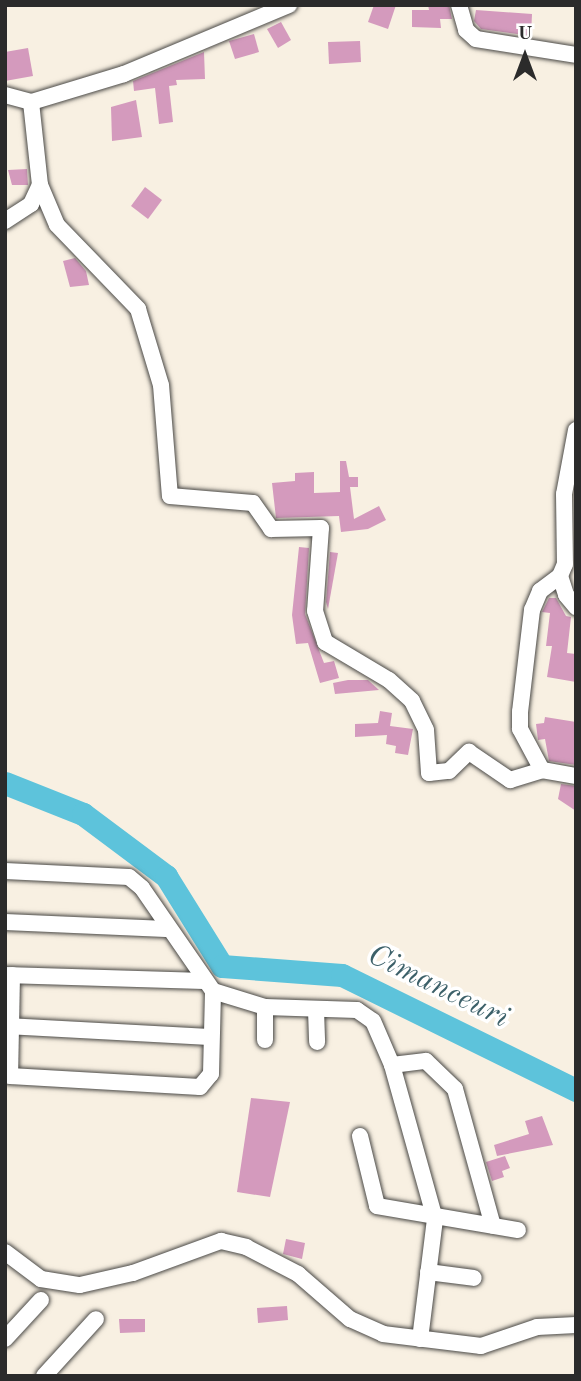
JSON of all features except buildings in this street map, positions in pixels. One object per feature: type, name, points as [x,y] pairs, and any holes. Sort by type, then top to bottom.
[{"type":"street","points":[[5,95],[31,102],[124,75],[289,5]]},
{"type":"street","points":[[459,5],[466,30],[476,40],[576,55]]},
{"type":"street","points":[[31,102],[40,186],[57,225],[138,309],[161,384],[170,496],[253,503],[271,529],[321,528],[315,611],[325,642],[389,680],[412,701],[426,730],[429,773],[449,771],[469,752],[510,780],[542,769],[576,776]]},
{"type":"street","points":[[5,221],[31,204],[40,186]]},
{"type":"street","points":[[542,769],[524,737],[520,719],[532,610],[540,591],[560,576],[565,564],[564,494],[576,430]]},
{"type":"street","points":[[560,576],[566,595],[576,607]]},
{"type":"street","points":[[5,871],[129,877],[142,888],[166,929],[208,986],[211,1037],[209,1079],[200,1087],[8,1076],[8,975],[208,986],[265,1007],[365,1013],[379,1030],[392,1065],[435,1219],[419,1339]]},
{"type":"street","points":[[5,922],[166,929]]},
{"type":"street","points":[[265,1007],[265,1040]]},
{"type":"street","points":[[316,1010],[317,1042]]},
{"type":"street","points":[[9,1026],[211,1037]]},
{"type":"street","points":[[392,1065],[426,1061],[454,1089],[494,1226]]},
{"type":"street","points":[[360,1136],[377,1206],[435,1219],[518,1230]]},
{"type":"street","points":[[5,1252],[41,1279],[80,1285],[133,1273],[208,1243],[232,1243],[298,1274],[362,1325],[419,1339],[481,1346],[537,1327],[576,1325]]},
{"type":"street","points":[[428,1272],[474,1278]]},
{"type":"street","points":[[5,1339],[41,1300]]},
{"type":"street","points":[[44,1376],[96,1319]]},
{"type":"waterway","name":"Cimanceuri","points":[[5,783],[83,814],[166,876],[222,966],[342,975],[576,1090]]}]
